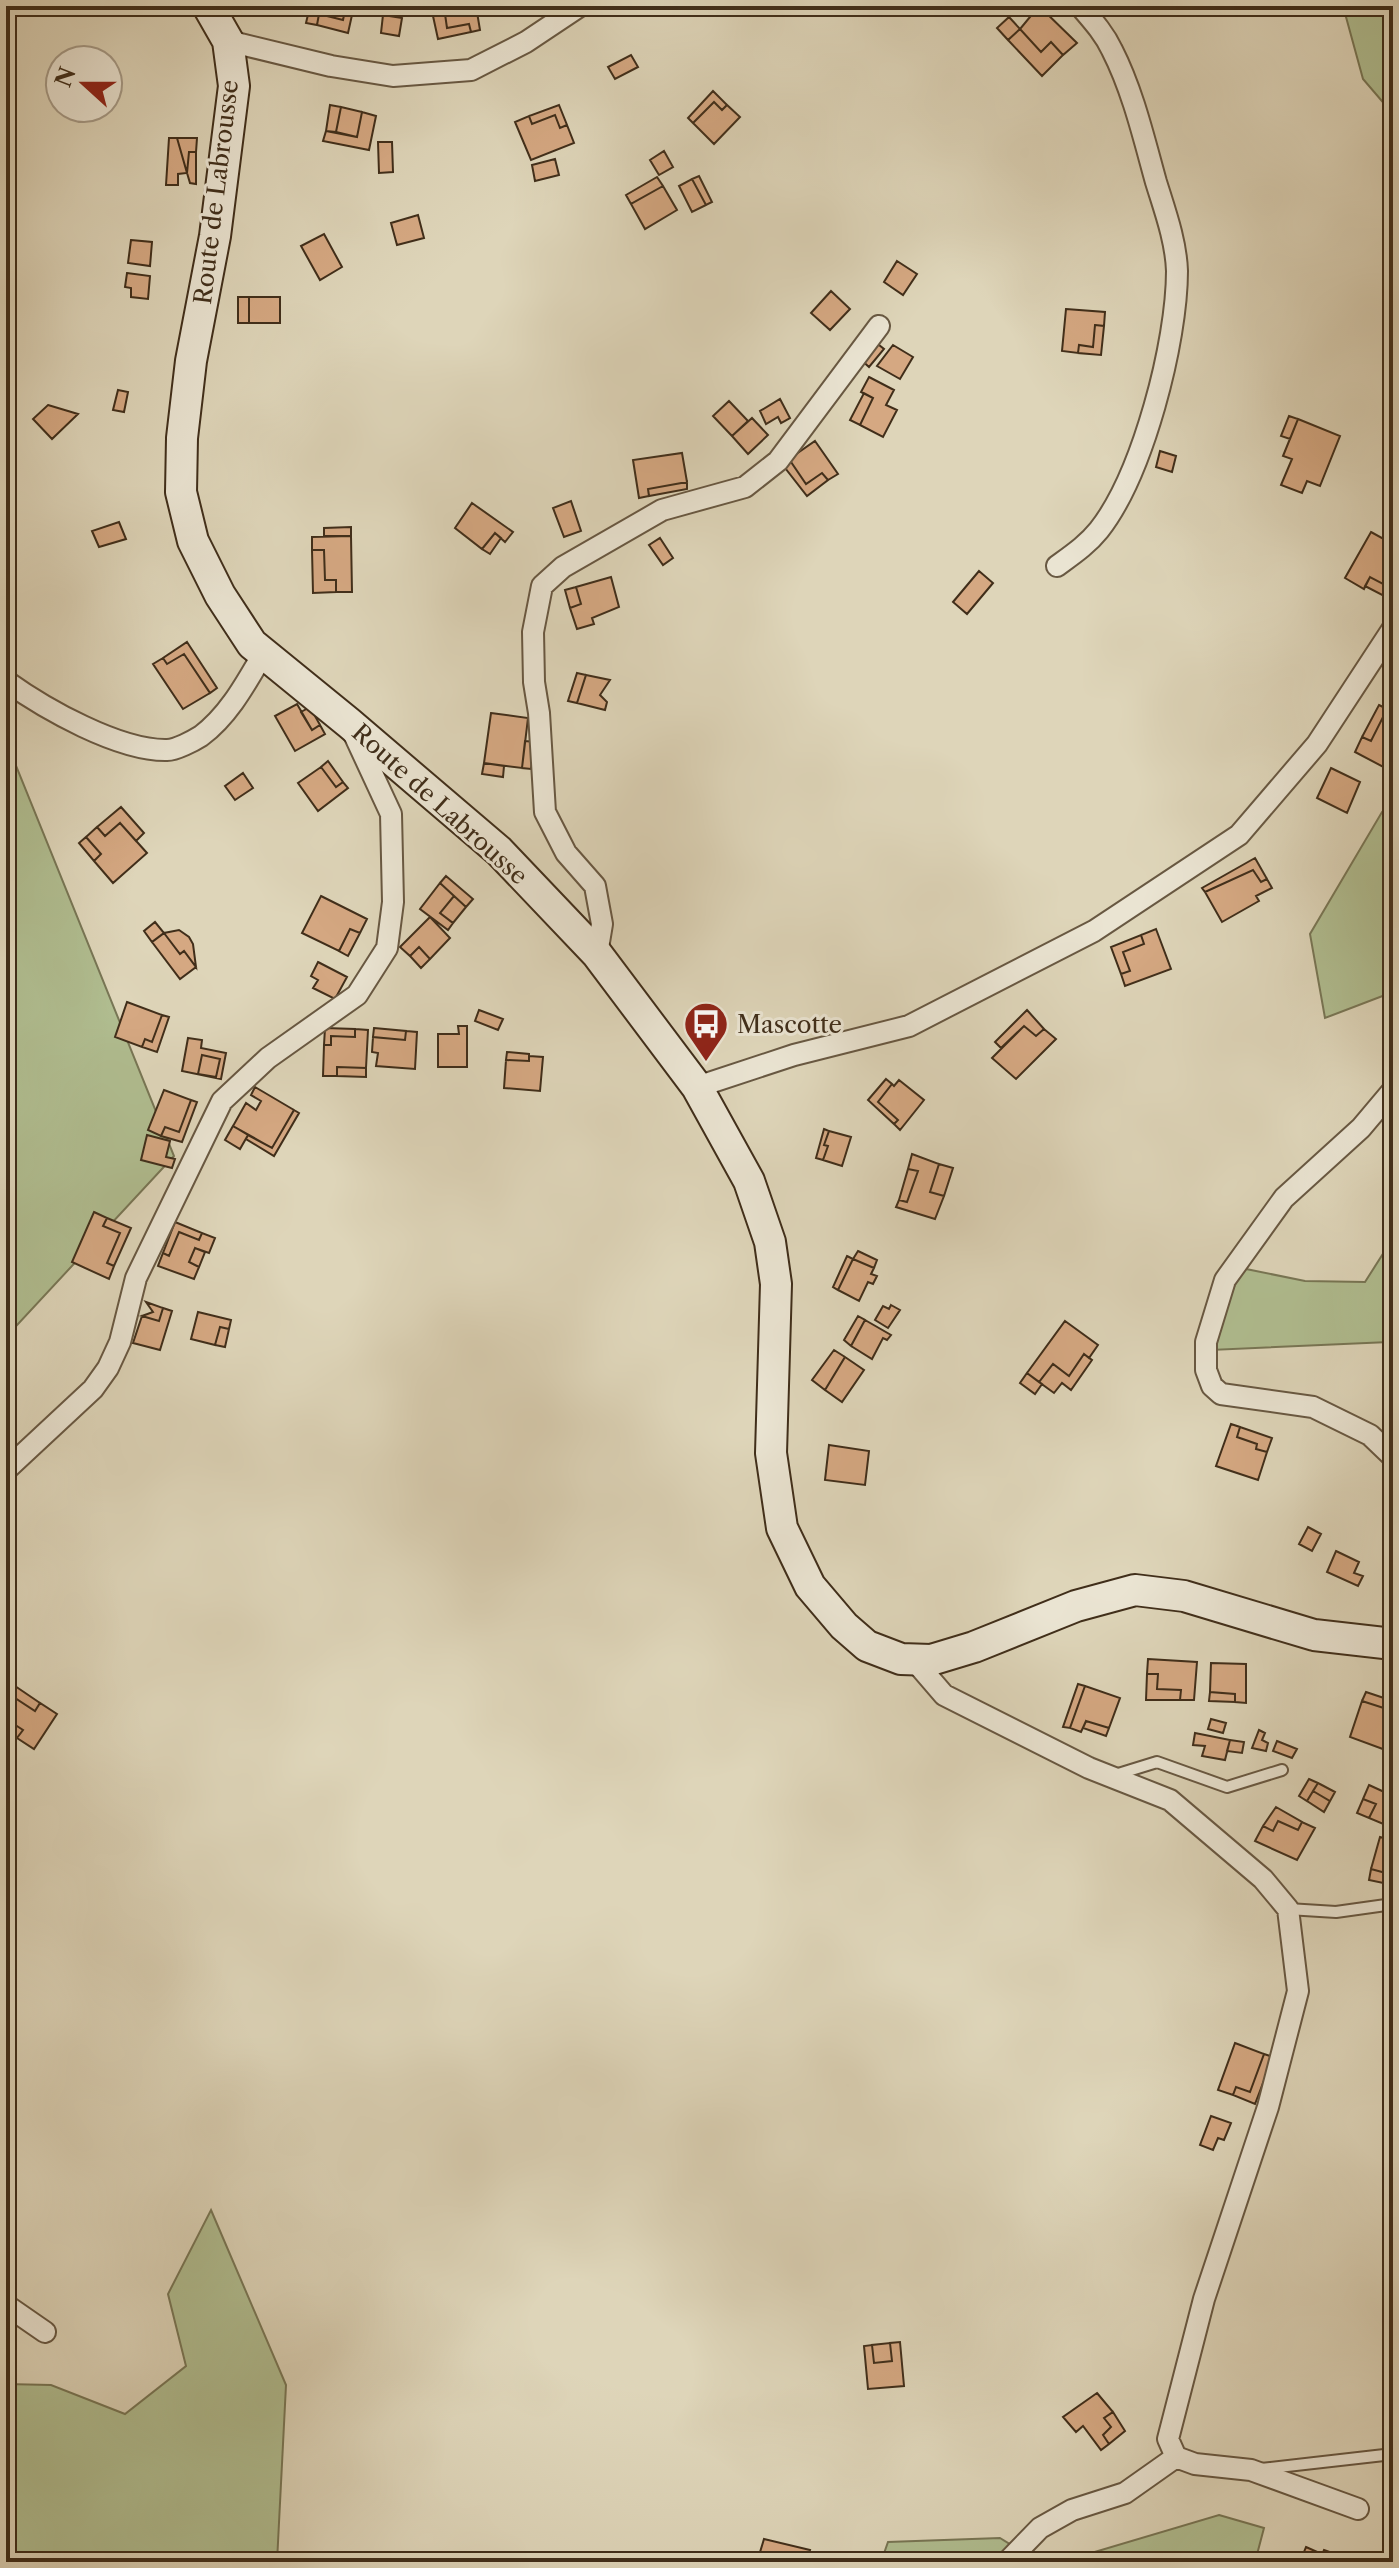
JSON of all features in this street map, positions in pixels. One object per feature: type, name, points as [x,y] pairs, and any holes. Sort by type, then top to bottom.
[{"type":"street","name":"Route de Labrousse","points":[[208,6],[228,41],[234,86],[215,236],[191,361],[182,438],[181,492],[193,541],[220,595],[252,644],[499,851],[597,954],[697,1087],[749,1181],[770,1242],[776,1284],[771,1453],[782,1528],[810,1586],[844,1626],[867,1646],[901,1659],[931,1660],[974,1647],[1076,1606],[1135,1590],[1184,1596],[1314,1635],[1393,1644]]},
{"type":"street","points":[[228,41],[331,66],[393,76],[471,70],[526,42],[580,6]]},
{"type":"street","points":[[1057,566],[1081,549],[1099,530],[1116,502],[1143,441],[1166,359],[1177,269],[1142,131],[1118,65],[1101,29],[1080,6]]},
{"type":"street","points":[[597,954],[602,924],[595,886],[566,853],[545,812],[533,632],[542,586],[563,567],[662,510],[745,487],[778,461],[879,326]]},
{"type":"street","points":[[697,1087],[794,1055],[909,1026],[1094,931],[1226,844],[1239,835],[1317,744],[1393,628]]},
{"type":"street","points":[[6,681],[32,700],[117,742],[169,750],[200,736],[234,703],[263,654]]},
{"type":"street","points":[[6,1470],[93,1389],[108,1368],[120,1342],[136,1278],[222,1101],[268,1058],[357,995],[387,948],[393,902],[391,814],[349,723]]},
{"type":"street","points":[[1393,1090],[1361,1128],[1284,1198],[1225,1280],[1206,1342],[1206,1370],[1212,1386],[1221,1394],[1313,1407],[1370,1435],[1393,1457]]},
{"type":"street","points":[[913,1659],[944,1695],[1089,1768],[1170,1800],[1263,1879],[1288,1909],[1298,1991],[1268,2107],[1204,2299],[1168,2439],[1176,2457],[1195,2464],[1251,2470],[1358,2509]]},
{"type":"street","points":[[6,2305],[45,2332]]},
{"type":"street","points":[[1007,2562],[1040,2528],[1072,2510],[1125,2493],[1176,2457]]},
{"type":"lane","points":[[1110,1776],[1157,1762],[1227,1787],[1282,1770]]},
{"type":"lane","points":[[1288,1909],[1336,1912],[1393,1904]]},
{"type":"lane","points":[[1251,2470],[1393,2454]]},
{"type":"green space","points":[[1343,6],[1393,6],[1393,114],[1363,79]]},
{"type":"green space","points":[[6,741],[174,1156],[6,1337]]},
{"type":"green space","points":[[1393,800],[1393,992],[1325,1018],[1310,934],[1382,812]]},
{"type":"green space","points":[[1393,1238],[1393,1344],[1211,1350],[1241,1268],[1305,1281],[1365,1282]]},
{"type":"green space","points":[[211,2210],[286,2385],[277,2562],[6,2562],[6,2384],[51,2385],[125,2414],[186,2366],[168,2294]]},
{"type":"green space","points":[[1219,2515],[1264,2528],[1255,2562],[1061,2562]]},
{"type":"green space","points":[[1000,2538],[1039,2562],[881,2562],[888,2542]]},
{"type":"building","points":[[310,6],[346,6],[343,20],[319,14],[317,25],[306,23]]},
{"type":"building","points":[[346,6],[354,6],[348,33],[317,25],[319,14],[343,20]]},
{"type":"building","points":[[431,6],[476,6],[480,30],[471,32],[469,24],[447,28],[445,14],[433,16]]},
{"type":"building","points":[[1039,6],[1077,43],[1063,55],[1051,42],[1041,52],[1020,29]]},
{"type":"building","points":[[445,14],[447,28],[469,24],[471,32],[438,39],[433,16]]},
{"type":"building","points":[[383,15],[402,18],[399,36],[381,33]]},
{"type":"building","points":[[1009,17],[1020,29],[1008,40],[997,28]]},
{"type":"building","points":[[1020,29],[1041,52],[1051,42],[1063,55],[1042,76],[1008,40]]},
{"type":"building","points":[[631,55],[638,67],[615,79],[608,67]]},
{"type":"building","points":[[713,91],[727,105],[722,110],[714,102],[693,123],[688,118]]},
{"type":"building","points":[[714,102],[722,110],[727,105],[740,117],[714,144],[693,123]]},
{"type":"building","points":[[330,105],[341,107],[336,132],[326,131]]},
{"type":"building","points":[[559,105],[567,125],[560,128],[555,115],[532,124],[529,116]]},
{"type":"building","points":[[341,107],[362,112],[357,137],[336,132]]},
{"type":"building","points":[[362,112],[376,116],[369,150],[323,141],[326,131],[357,137]]},
{"type":"building","points":[[555,115],[560,128],[567,125],[574,143],[531,160],[515,122],[529,116],[532,124]]},
{"type":"building","points":[[169,138],[177,138],[187,173],[178,174],[178,185],[166,185]]},
{"type":"building","points":[[177,138],[197,138],[196,152],[189,152],[187,173]]},
{"type":"building","points":[[378,142],[392,142],[393,172],[379,173]]},
{"type":"building","points":[[664,151],[673,167],[659,175],[650,160]]},
{"type":"building","points":[[189,152],[196,152],[196,184],[190,183],[187,173]]},
{"type":"building","points":[[555,159],[559,175],[535,181],[532,165]]},
{"type":"building","points":[[699,176],[712,202],[706,205],[692,179]]},
{"type":"building","points":[[657,177],[663,186],[631,204],[626,195]]},
{"type":"building","points":[[692,179],[706,205],[692,212],[679,186]]},
{"type":"building","points":[[663,186],[677,210],[645,229],[631,204]]},
{"type":"building","points":[[418,215],[424,238],[397,245],[391,223]]},
{"type":"building","points":[[324,234],[342,267],[320,280],[301,246]]},
{"type":"building","points":[[131,240],[152,242],[150,266],[128,263]]},
{"type":"building","points":[[897,261],[917,274],[903,295],[884,282]]},
{"type":"building","points":[[127,273],[150,276],[148,299],[131,297],[131,288],[125,287]]},
{"type":"building","points":[[831,291],[850,309],[830,330],[811,313]]},
{"type":"building","points":[[238,297],[249,297],[249,323],[238,323]]},
{"type":"building","points":[[249,297],[280,297],[280,323],[249,323]]},
{"type":"building","points":[[1066,309],[1105,312],[1104,326],[1095,325],[1093,347],[1079,345],[1078,353],[1062,351]]},
{"type":"building","points":[[1095,325],[1104,326],[1101,355],[1078,353],[1079,345],[1093,347]]},
{"type":"building","points":[[874,341],[884,349],[869,367],[859,358]]},
{"type":"building","points":[[893,345],[913,357],[900,379],[877,366]]},
{"type":"building","points":[[869,377],[894,390],[886,405],[897,410],[883,437],[860,425],[873,398],[861,392]]},
{"type":"building","points":[[118,390],[128,392],[124,412],[113,410]]},
{"type":"building","points":[[864,393],[873,398],[860,425],[850,420]]},
{"type":"building","points":[[780,399],[790,418],[781,423],[778,417],[766,424],[760,411]]},
{"type":"building","points":[[729,401],[748,421],[732,436],[713,416]]},
{"type":"building","points":[[48,405],[78,414],[52,439],[33,419]]},
{"type":"building","points":[[1289,416],[1298,419],[1290,439],[1281,436]]},
{"type":"building","points":[[752,418],[768,435],[748,454],[732,436]]},
{"type":"building","points":[[1298,419],[1340,436],[1320,486],[1307,481],[1302,493],[1281,485],[1292,459],[1283,456]]},
{"type":"building","points":[[815,441],[838,474],[828,480],[822,473],[806,484],[789,459]]},
{"type":"building","points":[[1160,451],[1176,456],[1172,472],[1156,467]]},
{"type":"building","points":[[682,453],[687,482],[648,489],[649,496],[639,498],[633,460]]},
{"type":"building","points":[[789,459],[806,484],[822,473],[828,480],[807,496],[782,464]]},
{"type":"building","points":[[687,482],[687,489],[649,496],[648,489]]},
{"type":"building","points":[[571,501],[581,531],[564,537],[553,508]]},
{"type":"building","points":[[472,503],[513,532],[505,542],[495,533],[482,549],[455,528]]},
{"type":"building","points":[[119,522],[126,539],[99,547],[92,531]]},
{"type":"building","points":[[351,527],[351,536],[324,536],[324,528]]},
{"type":"building","points":[[1371,532],[1393,544],[1393,565],[1383,584],[1370,577],[1364,589],[1345,578]]},
{"type":"building","points":[[495,533],[501,538],[490,554],[482,549]]},
{"type":"building","points":[[351,536],[352,592],[336,592],[336,580],[325,580],[324,550],[312,550],[312,537]]},
{"type":"building","points":[[660,538],[673,558],[663,565],[649,545]]},
{"type":"building","points":[[312,550],[324,550],[325,580],[336,580],[336,592],[313,593]]},
{"type":"building","points":[[1393,565],[1393,585],[1386,597],[1365,586],[1370,577],[1383,584]]},
{"type":"building","points":[[979,571],[993,583],[967,614],[953,602]]},
{"type":"building","points":[[611,577],[619,607],[592,618],[594,624],[577,629],[570,608],[581,604],[576,587]]},
{"type":"building","points":[[576,587],[581,604],[570,608],[565,590]]},
{"type":"building","points":[[187,642],[217,688],[210,693],[184,654],[167,664],[163,658]]},
{"type":"building","points":[[184,654],[210,693],[183,709],[153,664],[163,658],[167,664]]},
{"type":"building","points":[[577,673],[586,675],[577,703],[568,701]]},
{"type":"building","points":[[586,675],[610,680],[600,695],[607,702],[605,710],[577,703]]},
{"type":"building","points":[[297,704],[312,730],[320,725],[325,734],[295,751],[275,716]]},
{"type":"building","points":[[1379,705],[1393,712],[1393,722],[1383,717],[1371,741],[1362,737]]},
{"type":"building","points":[[310,707],[320,725],[312,730],[301,712]]},
{"type":"building","points":[[491,713],[528,718],[522,768],[484,763]]},
{"type":"building","points":[[1383,717],[1393,722],[1393,772],[1355,752],[1362,737],[1371,741]]},
{"type":"building","points":[[525,741],[535,742],[531,769],[522,768]]},
{"type":"building","points":[[328,761],[343,782],[336,787],[321,767]]},
{"type":"building","points":[[484,763],[504,766],[503,777],[482,774]]},
{"type":"building","points":[[321,767],[336,787],[343,782],[348,788],[318,811],[298,783]]},
{"type":"building","points":[[1331,768],[1360,782],[1347,813],[1317,798]]},
{"type":"building","points":[[243,773],[253,788],[235,800],[225,786]]},
{"type":"building","points":[[121,807],[144,833],[136,841],[120,823],[105,836],[97,827]]},
{"type":"building","points":[[120,823],[147,853],[113,883],[94,861],[101,854],[86,837],[97,827],[105,836]]},
{"type":"building","points":[[86,837],[101,854],[94,861],[79,843]]},
{"type":"building","points":[[1255,858],[1267,879],[1261,882],[1253,870],[1205,892],[1202,888]]},
{"type":"building","points":[[1253,870],[1261,882],[1267,879],[1272,888],[1256,896],[1259,901],[1222,922],[1205,892]]},
{"type":"building","points":[[446,876],[473,899],[466,907],[440,883]]},
{"type":"building","points":[[440,883],[454,896],[440,913],[453,923],[448,930],[420,909]]},
{"type":"building","points":[[321,896],[367,919],[360,933],[350,929],[339,951],[302,933]]},
{"type":"building","points":[[454,896],[466,907],[453,923],[440,913]]},
{"type":"building","points":[[430,917],[450,938],[430,959],[419,947],[410,956],[400,947]]},
{"type":"building","points":[[155,922],[164,933],[152,942],[144,931]]},
{"type":"building","points":[[350,929],[360,933],[348,956],[339,951]]},
{"type":"building","points":[[1156,929],[1171,969],[1125,986],[1121,974],[1130,971],[1123,952],[1144,944],[1141,935]]},
{"type":"building","points":[[179,930],[193,944],[196,967],[184,951],[180,954],[164,933]]},
{"type":"building","points":[[164,933],[180,954],[184,951],[196,967],[180,979],[152,942]]},
{"type":"building","points":[[1141,935],[1144,944],[1123,952],[1130,971],[1121,974],[1111,947]]},
{"type":"building","points":[[419,947],[430,959],[421,968],[410,956]]},
{"type":"building","points":[[318,962],[347,977],[335,999],[313,988],[318,980],[311,976]]},
{"type":"building","points":[[127,1002],[162,1015],[152,1042],[145,1039],[142,1047],[115,1037]]},
{"type":"building","points":[[479,1010],[503,1019],[498,1030],[475,1021]]},
{"type":"building","points":[[1027,1010],[1044,1029],[1036,1036],[1024,1026],[1001,1048],[995,1042]]},
{"type":"building","points":[[162,1015],[169,1017],[157,1052],[142,1047],[145,1039],[152,1042]]},
{"type":"building","points":[[458,1026],[467,1026],[467,1067],[438,1067],[438,1034],[459,1034]]},
{"type":"building","points":[[1024,1026],[1036,1036],[1044,1029],[1056,1039],[1016,1079],[992,1058]]},
{"type":"building","points":[[325,1028],[355,1029],[355,1037],[331,1036],[331,1045],[324,1045]]},
{"type":"building","points":[[374,1028],[406,1031],[405,1040],[373,1037]]},
{"type":"building","points":[[355,1029],[368,1030],[366,1068],[337,1067],[337,1076],[323,1076],[324,1045],[331,1045],[331,1036],[355,1037]]},
{"type":"building","points":[[406,1031],[417,1032],[415,1069],[376,1066],[378,1053],[372,1052],[373,1037],[405,1040]]},
{"type":"building","points":[[188,1038],[202,1040],[201,1048],[226,1053],[221,1079],[182,1071]],"holes":[[[202,1055],[220,1059],[216,1077],[198,1074]]]},
{"type":"building","points":[[507,1052],[529,1054],[529,1061],[506,1060]]},
{"type":"building","points":[[202,1055],[220,1059],[216,1077],[198,1074]]},
{"type":"building","points":[[529,1056],[543,1057],[540,1091],[504,1088],[506,1060],[529,1061]]},
{"type":"building","points":[[337,1067],[366,1068],[366,1077],[337,1076]]},
{"type":"building","points":[[886,1079],[892,1084],[878,1102],[898,1120],[894,1124],[868,1100]]},
{"type":"building","points":[[899,1080],[924,1100],[900,1130],[894,1124],[898,1120],[878,1102]]},
{"type":"building","points":[[255,1087],[294,1110],[272,1148],[233,1126],[246,1103],[256,1110],[261,1101],[251,1095]]},
{"type":"building","points":[[164,1090],[191,1100],[179,1132],[165,1127],[161,1136],[148,1130]]},
{"type":"building","points":[[191,1100],[197,1102],[182,1142],[161,1136],[165,1127],[179,1132]]},
{"type":"building","points":[[294,1110],[299,1113],[274,1156],[246,1139],[248,1135],[272,1148]]},
{"type":"building","points":[[233,1126],[248,1135],[240,1149],[225,1140]]},
{"type":"building","points":[[824,1129],[829,1131],[823,1160],[816,1158]]},
{"type":"building","points":[[829,1131],[851,1137],[842,1166],[823,1160]]},
{"type":"building","points":[[147,1135],[170,1141],[166,1157],[175,1159],[172,1168],[141,1160]]},
{"type":"building","points":[[912,1154],[939,1164],[930,1192],[944,1196],[935,1219],[896,1207],[899,1200],[907,1202],[918,1171],[908,1169]]},
{"type":"building","points":[[939,1164],[953,1168],[944,1196],[930,1192]]},
{"type":"building","points":[[908,1169],[918,1171],[907,1202],[899,1200]]},
{"type":"building","points":[[94,1212],[107,1218],[103,1226],[120,1233],[107,1263],[114,1266],[109,1279],[72,1262]]},
{"type":"building","points":[[107,1218],[131,1228],[114,1266],[107,1263],[120,1233],[103,1226]]},
{"type":"building","points":[[175,1222],[202,1233],[199,1240],[179,1232],[169,1256],[163,1253]]},
{"type":"building","points":[[179,1232],[199,1240],[202,1233],[215,1238],[209,1253],[195,1248],[189,1262],[199,1267],[194,1279],[158,1266],[163,1253],[169,1256]]},
{"type":"building","points":[[195,1248],[205,1252],[199,1267],[189,1262]]},
{"type":"building","points":[[858,1251],[877,1260],[874,1268],[853,1259]]},
{"type":"building","points":[[847,1256],[853,1259],[838,1290],[833,1287]]},
{"type":"building","points":[[853,1259],[874,1268],[871,1274],[877,1276],[873,1284],[868,1282],[859,1301],[838,1290]]},
{"type":"building","points":[[146,1302],[163,1308],[159,1321],[142,1316],[153,1312]]},
{"type":"building","points":[[891,1305],[900,1310],[888,1328],[875,1320],[883,1306],[889,1309]]},
{"type":"building","points":[[163,1308],[172,1311],[160,1350],[133,1343],[142,1316],[159,1321]]},
{"type":"building","points":[[198,1312],[231,1320],[229,1329],[220,1327],[215,1345],[191,1339]]},
{"type":"building","points":[[858,1316],[865,1320],[851,1346],[844,1340]]},
{"type":"building","points":[[865,1320],[891,1335],[887,1340],[883,1338],[872,1359],[851,1346]]},
{"type":"building","points":[[1065,1321],[1098,1345],[1089,1358],[1084,1354],[1069,1376],[1053,1364],[1039,1382],[1027,1373]]},
{"type":"building","points":[[220,1327],[229,1329],[225,1347],[215,1345]]},
{"type":"building","points":[[834,1350],[845,1357],[825,1390],[812,1380]]},
{"type":"building","points":[[1084,1354],[1092,1360],[1071,1390],[1062,1383],[1054,1393],[1039,1382],[1053,1364],[1069,1376]]},
{"type":"building","points":[[845,1357],[864,1370],[842,1402],[825,1390]]},
{"type":"building","points":[[1027,1373],[1042,1384],[1035,1394],[1020,1383]]},
{"type":"building","points":[[1231,1424],[1240,1427],[1237,1437],[1257,1444],[1256,1449],[1267,1452],[1258,1480],[1216,1466]]},
{"type":"building","points":[[1240,1427],[1272,1438],[1267,1452],[1256,1449],[1257,1444],[1237,1437]]},
{"type":"building","points":[[829,1445],[869,1451],[865,1485],[825,1480]]},
{"type":"building","points":[[1308,1527],[1321,1534],[1312,1551],[1299,1544]]},
{"type":"building","points":[[1336,1551],[1359,1562],[1354,1573],[1363,1576],[1358,1586],[1327,1572]]},
{"type":"building","points":[[1148,1659],[1197,1662],[1194,1700],[1180,1700],[1181,1690],[1157,1689],[1158,1674],[1147,1674]]},
{"type":"building","points":[[1211,1663],[1246,1664],[1246,1703],[1235,1702],[1235,1694],[1210,1692]]},
{"type":"building","points":[[1147,1674],[1158,1674],[1157,1689],[1181,1690],[1180,1700],[1146,1700]]},
{"type":"building","points":[[1078,1684],[1085,1686],[1070,1728],[1063,1727]]},
{"type":"building","points":[[15,1686],[40,1703],[35,1711],[9,1694]]},
{"type":"building","points":[[1085,1686],[1120,1698],[1109,1728],[1086,1721],[1081,1732],[1070,1728]]},
{"type":"building","points":[[1210,1692],[1235,1694],[1235,1702],[1209,1701]]},
{"type":"building","points":[[1366,1692],[1393,1701],[1393,1711],[1362,1701]]},
{"type":"building","points":[[9,1694],[35,1711],[40,1703],[57,1714],[34,1749],[17,1738],[23,1730],[6,1719],[11,1709],[6,1706]]},
{"type":"building","points":[[1362,1701],[1393,1711],[1391,1752],[1350,1737]]},
{"type":"building","points":[[6,1719],[23,1730],[17,1738],[6,1731]]},
{"type":"building","points":[[1211,1719],[1226,1723],[1223,1733],[1208,1729]]},
{"type":"building","points":[[1086,1721],[1109,1728],[1106,1736],[1083,1728]]},
{"type":"building","points":[[1259,1730],[1265,1733],[1262,1740],[1268,1743],[1266,1751],[1252,1748]]},
{"type":"building","points":[[1195,1733],[1230,1740],[1225,1760],[1202,1756],[1205,1746],[1193,1745]]},
{"type":"building","points":[[1230,1740],[1244,1742],[1242,1753],[1227,1751]]},
{"type":"building","points":[[1277,1741],[1297,1749],[1292,1758],[1273,1751]]},
{"type":"building","points":[[1309,1779],[1318,1783],[1307,1801],[1299,1796]]},
{"type":"building","points":[[1318,1783],[1335,1792],[1330,1801],[1313,1791]]},
{"type":"building","points":[[1369,1785],[1393,1796],[1393,1828],[1369,1818],[1376,1804],[1363,1799]]},
{"type":"building","points":[[1313,1791],[1330,1801],[1324,1812],[1307,1801]]},
{"type":"building","points":[[1363,1799],[1376,1804],[1369,1818],[1357,1813]]},
{"type":"building","points":[[1276,1807],[1302,1822],[1298,1830],[1278,1821],[1273,1831],[1263,1826]]},
{"type":"building","points":[[1278,1821],[1298,1830],[1302,1822],[1315,1828],[1297,1860],[1255,1841],[1263,1826],[1273,1831]]},
{"type":"building","points":[[1380,1837],[1393,1841],[1393,1875],[1371,1869]]},
{"type":"building","points":[[1371,1869],[1393,1875],[1393,1885],[1369,1880]]},
{"type":"building","points":[[1235,2043],[1264,2054],[1250,2092],[1236,2087],[1233,2095],[1218,2090]]},
{"type":"building","points":[[1264,2054],[1273,2057],[1255,2104],[1233,2095],[1236,2087],[1250,2092]]},
{"type":"building","points":[[1211,2116],[1231,2123],[1224,2140],[1218,2138],[1213,2150],[1200,2145]]},
{"type":"building","points":[[900,2342],[904,2386],[868,2389],[864,2346],[872,2345],[874,2363],[892,2361],[890,2343]]},
{"type":"building","points":[[890,2343],[892,2361],[874,2363],[872,2345]]},
{"type":"building","points":[[1097,2393],[1113,2412],[1104,2418],[1111,2427],[1103,2435],[1109,2444],[1101,2450],[1083,2426],[1076,2432],[1063,2417]]},
{"type":"building","points":[[1113,2412],[1125,2431],[1109,2444],[1103,2435],[1111,2427],[1104,2418]]},
{"type":"building","points":[[764,2539],[810,2550],[806,2562],[757,2562]]},
{"type":"building","points":[[1306,2547],[1322,2554],[1320,2560],[1325,2562],[1300,2562]]},
{"type":"building","points":[[1324,2550],[1357,2562],[1320,2560]]},
{"type":"place","name":"Mascotte","points":[[706,1063]]}]
